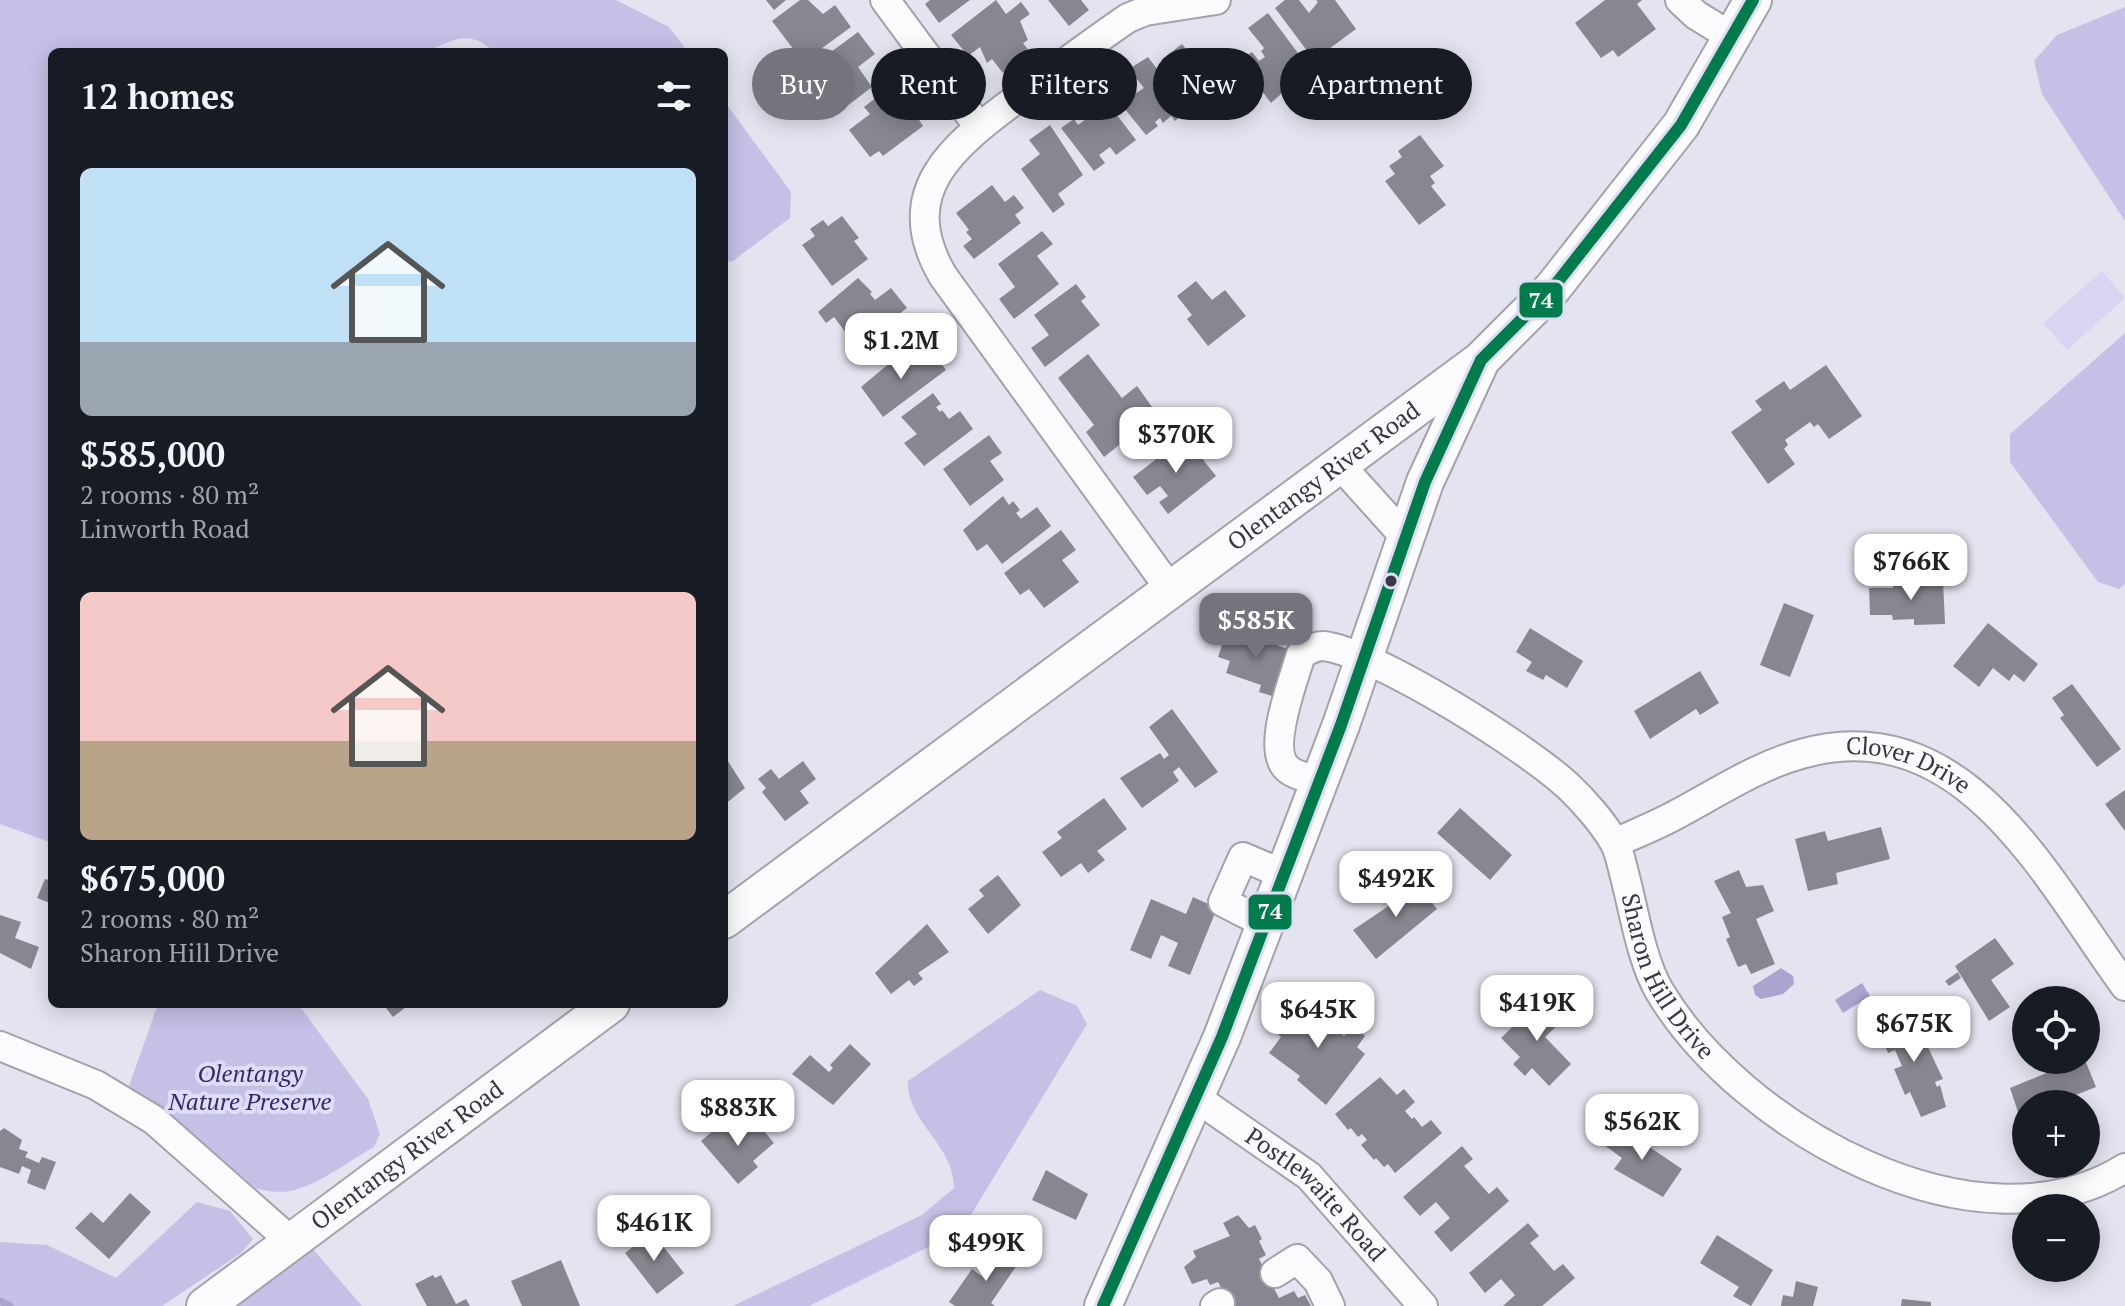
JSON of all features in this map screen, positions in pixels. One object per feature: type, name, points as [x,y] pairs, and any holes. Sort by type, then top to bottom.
[{"type":"main road","name":"Olentangy River Road","points":[[728,917],[1481,360],[1552,289],[1681,125],[1753,0]]},
{"type":"main road","points":[[1103,1306],[1195,1097],[1266,924],[1320,782],[1425,482],[1481,360]]},
{"type":"main road","name":"Olentangy River Road","points":[[205,1306],[606,1008]]},
{"type":"street","points":[[885,0],[979,127]]},
{"type":"street","points":[[1170,589],[931,257],[923,218],[927,195],[940,166],[979,127],[1128,18],[1145,11],[1216,0]]},
{"type":"street","points":[[1680,0],[1696,15],[1732,37]]},
{"type":"street","points":[[1341,466],[1405,537]]},
{"type":"street","name":"Sharon Hill Drive","points":[[1320,782],[1290,771],[1281,761],[1277,744],[1301,654],[1316,647],[1329,646],[1400,677],[1488,729],[1568,786],[1615,843],[1657,987],[1680,1025],[1708,1058],[1773,1110],[1843,1154],[1907,1181],[1972,1198],[2026,1200],[2074,1191],[2125,1168]]},
{"type":"street","name":"Clover Drive","points":[[1615,843],[1678,814],[1752,772],[1802,753],[1853,746],[1896,751],[1958,779],[2002,815],[2125,986]]},
{"type":"street","points":[[1266,924],[1223,902],[1243,857],[1285,875]]},
{"type":"street","points":[[0,1046],[96,1085],[154,1120],[293,1243]]},
{"type":"street","name":"Postlewaite Road","points":[[1195,1097],[1309,1176],[1423,1306]]},
{"type":"street","points":[[1275,1273],[1297,1259],[1318,1281],[1330,1306]]},
{"type":"shaded area","points":[[2102,271],[2125,298],[2067,350],[2043,323]]},
{"type":"shaded area","points":[[1781,968],[1793,976],[1794,984],[1783,994],[1761,999],[1755,995],[1753,986]]},
{"type":"shaded area","points":[[1862,983],[1870,996],[1843,1013],[1835,1000]]},
{"type":"green space","points":[[0,0],[616,0],[669,27],[685,48],[489,48],[477,40],[461,38],[436,48],[48,48],[48,842],[0,824]]},
{"type":"green space","points":[[2125,7],[2125,221],[2042,94],[2034,61],[2057,35]]},
{"type":"green space","points":[[728,106],[791,192],[790,218],[733,261],[728,262]]},
{"type":"green space","points":[[2125,333],[2125,584],[2119,589],[2098,582],[2010,462],[2010,434]]},
{"type":"green space","points":[[1040,990],[1077,1006],[1087,1024],[969,1218],[946,1238],[809,1306],[733,1306],[922,1215],[954,1188],[947,1158],[914,1109],[908,1081]]},
{"type":"green space","name":"Olentangy Nature Preserve","points":[[157,1008],[301,1008],[368,1099],[380,1134],[374,1147],[327,1176],[298,1189],[276,1192],[231,1178],[208,1164],[131,1100],[129,1086]]},
{"type":"green space","points":[[197,1202],[230,1211],[253,1239],[241,1253],[162,1306],[0,1306],[0,1242],[47,1245],[116,1278]]},
{"type":"green space","points":[[312,1248],[362,1306],[227,1306]]},
{"type":"building","points":[[766,0],[786,0],[774,10]]},
{"type":"building","points":[[800,0],[808,0],[823,14],[835,5],[851,27],[822,48],[792,48],[772,21]]},
{"type":"building","points":[[930,0],[970,0],[939,23],[925,4]]},
{"type":"building","points":[[996,0],[1006,14],[1021,2],[1030,14],[1020,21],[1028,40],[1023,43],[1027,48],[1002,48],[1002,72],[992,59],[987,63],[986,48],[962,48],[951,35]]},
{"type":"building","points":[[1048,0],[1081,0],[1089,10],[1069,26]]},
{"type":"building","points":[[1285,0],[1299,0],[1309,13],[1318,2],[1316,0],[1335,0],[1356,29],[1330,48],[1305,48],[1275,8]]},
{"type":"building","points":[[1605,0],[1642,0],[1637,4],[1656,29],[1618,57],[1613,50],[1601,58],[1575,23]]},
{"type":"building","points":[[1268,13],[1294,48],[1280,48],[1280,95],[1271,103],[1264,94],[1264,48],[1248,28]]},
{"type":"building","points":[[858,32],[871,49],[871,57],[858,67],[871,88],[855,100],[855,48],[836,48]]},
{"type":"building","points":[[1148,57],[1153,64],[1153,120],[1158,120],[1155,122],[1158,126],[1146,135],[1134,120],[1137,120],[1137,92],[1144,88],[1137,79],[1137,64]]},
{"type":"building","points":[[871,102],[871,120],[919,120],[923,126],[883,156],[879,151],[870,157],[849,130],[870,114],[864,107]]},
{"type":"building","points":[[1073,120],[1078,125],[1085,120],[1121,120],[1136,140],[1116,155],[1110,147],[1099,155],[1105,163],[1094,171],[1061,128]]},
{"type":"building","points":[[1050,125],[1083,175],[1058,194],[1065,204],[1053,213],[1021,169],[1040,154],[1029,140]]},
{"type":"building","points":[[1420,135],[1444,166],[1430,176],[1435,183],[1431,186],[1446,205],[1419,225],[1385,181],[1395,174],[1389,166],[1402,157],[1398,151]]},
{"type":"building","points":[[992,185],[1005,202],[1014,195],[1024,208],[1015,215],[1021,223],[974,259],[963,246],[972,239],[966,232],[969,230],[956,213]]},
{"type":"building","points":[[842,216],[859,238],[854,241],[868,259],[832,286],[802,245],[815,236],[810,229],[823,220],[828,226]]},
{"type":"building","points":[[1042,231],[1053,244],[1037,256],[1059,284],[1014,319],[999,299],[1015,287],[998,264]]},
{"type":"building","points":[[858,278],[872,292],[870,294],[875,300],[891,288],[907,308],[856,346],[834,317],[826,323],[818,312]]},
{"type":"building","points":[[1196,281],[1212,300],[1225,290],[1246,316],[1208,346],[1187,319],[1192,315],[1177,296]]},
{"type":"building","points":[[1076,284],[1086,297],[1081,301],[1100,325],[1045,367],[1031,348],[1049,335],[1034,315]]},
{"type":"building","points":[[904,351],[912,360],[915,357],[919,362],[932,351],[946,370],[883,417],[861,387]]},
{"type":"building","points":[[1088,354],[1122,398],[1137,386],[1160,418],[1136,433],[1142,441],[1130,450],[1123,442],[1104,457],[1086,432],[1094,425],[1058,378]]},
{"type":"building","points":[[1826,365],[1862,416],[1829,439],[1818,424],[1814,427],[1810,422],[1785,440],[1788,445],[1784,449],[1795,464],[1768,484],[1731,432],[1762,410],[1755,401],[1784,381],[1790,390]]},
{"type":"building","points":[[933,393],[941,404],[936,407],[940,412],[942,410],[949,419],[960,411],[973,429],[924,466],[904,443],[917,434],[901,417]]},
{"type":"building","points":[[989,435],[1002,453],[990,461],[1004,480],[970,506],[943,469]]},
{"type":"building","points":[[1185,437],[1216,476],[1168,514],[1159,502],[1168,496],[1160,486],[1147,495],[1133,477]]},
{"type":"building","points":[[1003,496],[1009,505],[1013,501],[1020,510],[1016,513],[1021,519],[1037,507],[1051,526],[1002,564],[987,544],[977,551],[963,530]]},
{"type":"building","points":[[1061,530],[1076,550],[1062,560],[1079,582],[1044,608],[1029,589],[1020,595],[1004,573]]},
{"type":"building","points":[[1943,580],[1945,624],[1914,625],[1914,619],[1893,620],[1892,615],[1870,615],[1869,588],[1893,588],[1893,582]]},
{"type":"building","points":[[1784,603],[1814,615],[1790,677],[1760,665]]},
{"type":"building","points":[[1988,623],[2038,664],[2024,682],[2014,674],[2009,681],[1993,668],[1979,687],[1953,666]]},
{"type":"building","points":[[1236,626],[1254,632],[1252,637],[1291,650],[1278,698],[1259,692],[1261,685],[1226,673],[1230,661],[1218,657],[1225,636],[1232,638]]},
{"type":"building","points":[[1530,628],[1583,661],[1567,688],[1546,675],[1543,680],[1526,671],[1532,662],[1516,652]]},
{"type":"building","points":[[1700,671],[1719,703],[1700,715],[1696,709],[1650,739],[1634,711]]},
{"type":"building","points":[[2072,684],[2121,749],[2097,767],[2060,718],[2064,715],[2052,698]]},
{"type":"building","points":[[1172,709],[1218,772],[1195,788],[1179,767],[1173,772],[1179,781],[1142,808],[1120,778],[1160,753],[1164,759],[1169,755],[1149,727]]},
{"type":"building","points":[[728,761],[745,788],[728,802]]},
{"type":"building","points":[[803,761],[816,779],[800,791],[809,803],[785,821],[762,792],[766,788],[758,779],[771,769],[779,779]]},
{"type":"building","points":[[2125,790],[2125,831],[2105,804]]},
{"type":"building","points":[[1104,798],[1127,829],[1097,851],[1105,860],[1088,873],[1081,863],[1061,877],[1042,852],[1062,838],[1057,832]]},
{"type":"building","points":[[1460,808],[1512,855],[1490,880],[1437,833]]},
{"type":"building","points":[[1881,827],[1890,859],[1836,873],[1838,884],[1808,891],[1795,839],[1825,831],[1828,841]]},
{"type":"building","points":[[1739,870],[1746,887],[1763,885],[1774,911],[1756,919],[1775,964],[1751,974],[1746,964],[1738,967],[1726,939],[1730,937],[1722,917],[1731,913],[1714,881]]},
{"type":"building","points":[[998,875],[1021,905],[988,934],[968,909],[984,896],[979,890]]},
{"type":"building","points":[[1411,877],[1437,909],[1376,959],[1353,930],[1396,901],[1390,893]]},
{"type":"building","points":[[45,879],[48,880],[48,902],[37,898]]},
{"type":"building","points":[[1193,897],[1217,908],[1190,975],[1168,966],[1178,943],[1161,935],[1151,959],[1130,950],[1151,899],[1186,914]]},
{"type":"building","points":[[0,915],[21,922],[15,938],[39,947],[31,969],[0,953]]},
{"type":"building","points":[[927,924],[949,952],[918,973],[923,979],[914,986],[909,980],[891,994],[875,973]]},
{"type":"building","points":[[1995,938],[2014,964],[1991,980],[2010,1007],[1989,1021],[1955,966]]},
{"type":"building","points":[[1958,972],[1961,978],[1949,986],[1945,981]]},
{"type":"building","points":[[1306,997],[1343,1025],[1338,1031],[1344,1036],[1353,1026],[1365,1036],[1357,1047],[1365,1054],[1326,1105],[1297,1080],[1300,1076],[1269,1053],[1281,1037],[1278,1034]]},
{"type":"building","points":[[1543,997],[1564,1019],[1545,1037],[1571,1064],[1549,1086],[1532,1068],[1525,1076],[1513,1064],[1520,1057],[1501,1038]]},
{"type":"building","points":[[386,1008],[405,1008],[393,1017]]},
{"type":"building","points":[[1897,1016],[1901,1025],[1915,1020],[1943,1079],[1935,1082],[1937,1087],[1940,1085],[1946,1107],[1921,1117],[1910,1092],[1905,1095],[1894,1069],[1902,1066],[1895,1050],[1888,1053],[1876,1025]]},
{"type":"building","points":[[850,1044],[871,1064],[833,1105],[792,1074],[810,1055],[829,1072],[833,1068],[830,1065]]},
{"type":"building","points":[[2044,1074],[2091,1074],[2096,1087],[2088,1090],[2012,1090],[2012,1094],[2010,1088]]},
{"type":"building","points":[[1380,1077],[1397,1095],[1404,1089],[1415,1102],[1405,1111],[1412,1119],[1414,1117],[1422,1127],[1431,1120],[1442,1133],[1395,1173],[1388,1164],[1384,1167],[1376,1158],[1374,1160],[1361,1145],[1367,1140],[1362,1134],[1358,1137],[1351,1128],[1348,1130],[1335,1114]]},
{"type":"building","points":[[754,1119],[774,1143],[753,1161],[758,1167],[738,1184],[701,1141],[722,1123],[730,1133]]},
{"type":"building","points":[[1617,1125],[1682,1169],[1663,1197],[1614,1169],[1622,1158],[1604,1145]]},
{"type":"building","points":[[4,1128],[22,1140],[19,1149],[28,1152],[25,1157],[39,1163],[42,1157],[56,1162],[45,1190],[27,1183],[31,1170],[22,1166],[19,1174],[0,1167],[0,1131]]},
{"type":"building","points":[[1462,1146],[1473,1159],[1464,1166],[1489,1194],[1497,1187],[1509,1201],[1451,1252],[1434,1232],[1450,1218],[1436,1202],[1420,1216],[1403,1197]]},
{"type":"building","points":[[1046,1170],[1088,1194],[1076,1220],[1032,1200]]},
{"type":"building","points":[[130,1193],[151,1212],[109,1259],[75,1228],[91,1212],[103,1223]]},
{"type":"building","points":[[1238,1215],[1249,1228],[1255,1225],[1262,1239],[1259,1241],[1266,1255],[1259,1259],[1279,1298],[1294,1291],[1298,1298],[1305,1295],[1311,1306],[1231,1306],[1218,1282],[1210,1285],[1207,1279],[1192,1284],[1184,1267],[1196,1257],[1193,1251],[1230,1236],[1223,1223]]},
{"type":"building","points":[[1528,1223],[1539,1236],[1530,1243],[1554,1271],[1563,1264],[1575,1278],[1542,1306],[1503,1306],[1515,1295],[1501,1279],[1485,1293],[1469,1273]]},
{"type":"building","points":[[652,1232],[684,1273],[657,1294],[625,1253]]},
{"type":"building","points":[[1717,1235],[1773,1270],[1751,1306],[1733,1296],[1739,1287],[1700,1263]]},
{"type":"building","points":[[1005,1248],[1021,1259],[991,1303],[995,1306],[955,1306],[949,1302],[972,1269],[984,1278]]},
{"type":"building","points":[[561,1260],[580,1306],[522,1306],[511,1281]]},
{"type":"building","points":[[433,1275],[435,1278],[441,1275],[456,1304],[466,1299],[470,1306],[427,1306],[415,1284]]},
{"type":"building","points":[[1796,1281],[1818,1287],[1813,1306],[1781,1306],[1783,1295],[1793,1297]]},
{"type":"building","points":[[1902,1299],[1931,1302],[1931,1306],[1901,1306]]},
{"type":"waterway","points":[[0,1301],[10,1306]]},
{"type":"transit line","name":"74","points":[[1103,1306],[1222,1037],[1341,725],[1425,482],[1481,360],[1552,289],[1681,125],[1753,0]]}]
